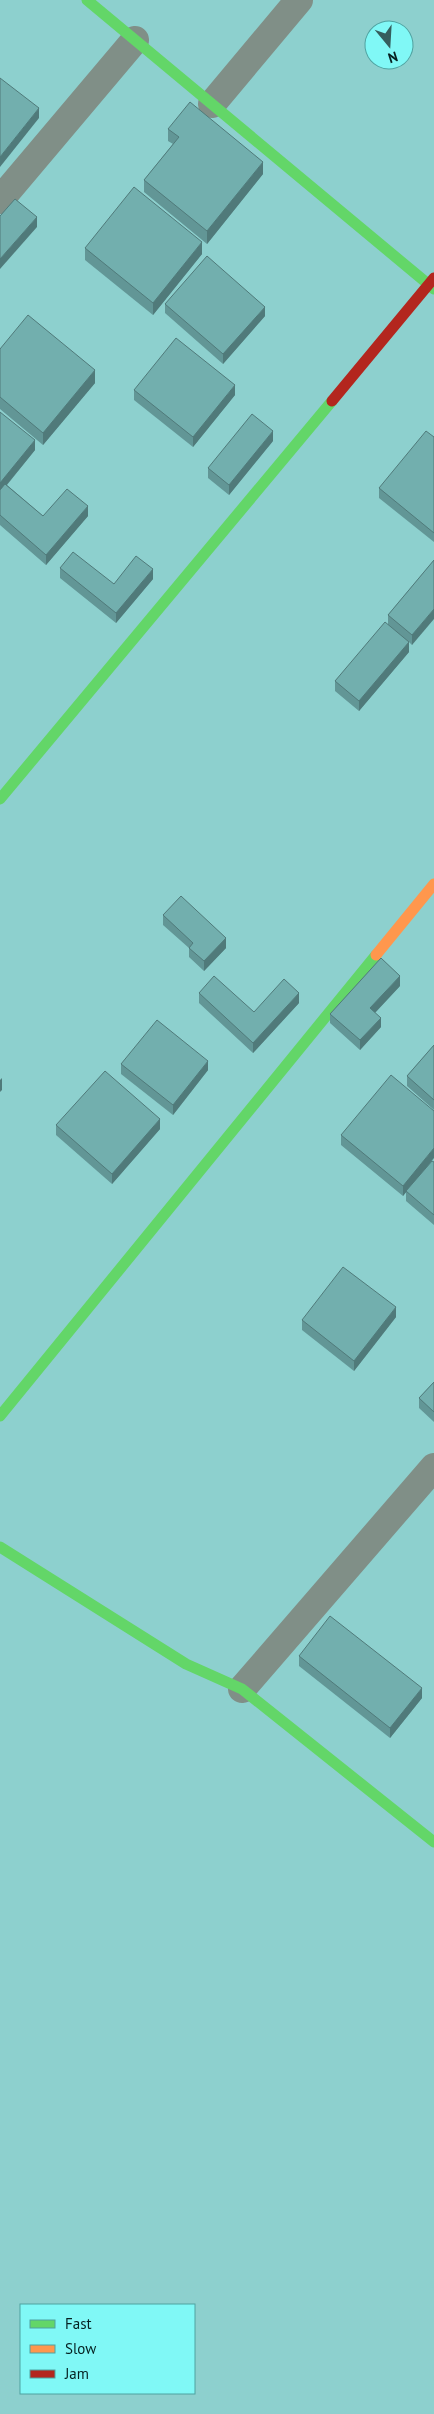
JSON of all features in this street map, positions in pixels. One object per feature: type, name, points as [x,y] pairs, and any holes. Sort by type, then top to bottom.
[{"type":"street","points":[[0,799],[432,283],[87,0]]},
{"type":"street","points":[[212,104],[299,0]]},
{"type":"street","points":[[0,200],[135,40]]},
{"type":"street","points":[[0,1416],[434,884]]},
{"type":"street","points":[[242,1689],[434,1466]]},
{"type":"street","points":[[0,1547],[186,1664],[242,1689],[434,1842]]},
{"type":"building","points":[[0,78],[39,108],[0,157]]},
{"type":"building","points":[[190,102],[263,162],[207,231],[144,180],[179,137],[168,129]]},
{"type":"building","points":[[134,187],[202,242],[153,303],[85,248]]},
{"type":"building","points":[[15,199],[37,217],[0,259],[0,216]]},
{"type":"building","points":[[207,256],[265,307],[223,354],[165,304]]},
{"type":"building","points":[[28,315],[95,370],[43,433],[0,397],[0,349]]},
{"type":"building","points":[[176,338],[235,385],[193,437],[134,390]]},
{"type":"building","points":[[0,412],[35,440],[0,483]]},
{"type":"building","points":[[252,414],[273,431],[229,485],[208,468]]},
{"type":"building","points":[[426,431],[434,437],[434,533],[379,488]]},
{"type":"building","points":[[5,484],[43,516],[67,489],[88,506],[46,555],[0,515],[0,490]]},
{"type":"building","points":[[73,552],[114,584],[136,556],[153,569],[116,613],[60,568]]},
{"type":"building","points":[[434,560],[434,609],[412,635],[388,615]]},
{"type":"building","points":[[385,622],[409,642],[359,701],[335,681]]},
{"type":"building","points":[[181,896],[226,938],[204,961],[189,948],[193,943],[163,915]]},
{"type":"building","points":[[381,958],[400,976],[370,1008],[381,1018],[360,1040],[330,1014]]},
{"type":"building","points":[[214,976],[254,1012],[284,979],[299,993],[253,1043],[199,993]]},
{"type":"building","points":[[157,1020],[208,1061],[173,1105],[121,1064]]},
{"type":"building","points":[[434,1045],[434,1100],[407,1076]]},
{"type":"building","points":[[105,1071],[160,1119],[112,1174],[56,1125]]},
{"type":"building","points":[[391,1075],[434,1111],[434,1148],[403,1186],[341,1135]]},
{"type":"building","points":[[432,1161],[434,1162],[434,1215],[406,1191]]},
{"type":"building","points":[[343,1267],[396,1307],[354,1361],[302,1320]]},
{"type":"building","points":[[434,1382],[434,1412],[419,1398]]},
{"type":"building","points":[[330,1616],[422,1688],[390,1728],[299,1656]]},
{"type":"traffic: fast","points":[[87,0],[434,289]]},
{"type":"traffic: fast","points":[[0,799],[332,401]]},
{"type":"traffic: fast","points":[[0,1416],[376,955]]},
{"type":"traffic: fast","points":[[0,1547],[186,1664],[242,1689],[434,1842]]},
{"type":"traffic: slow","points":[[376,955],[434,884]]},
{"type":"traffic: jam","points":[[332,401],[434,278]]}]
